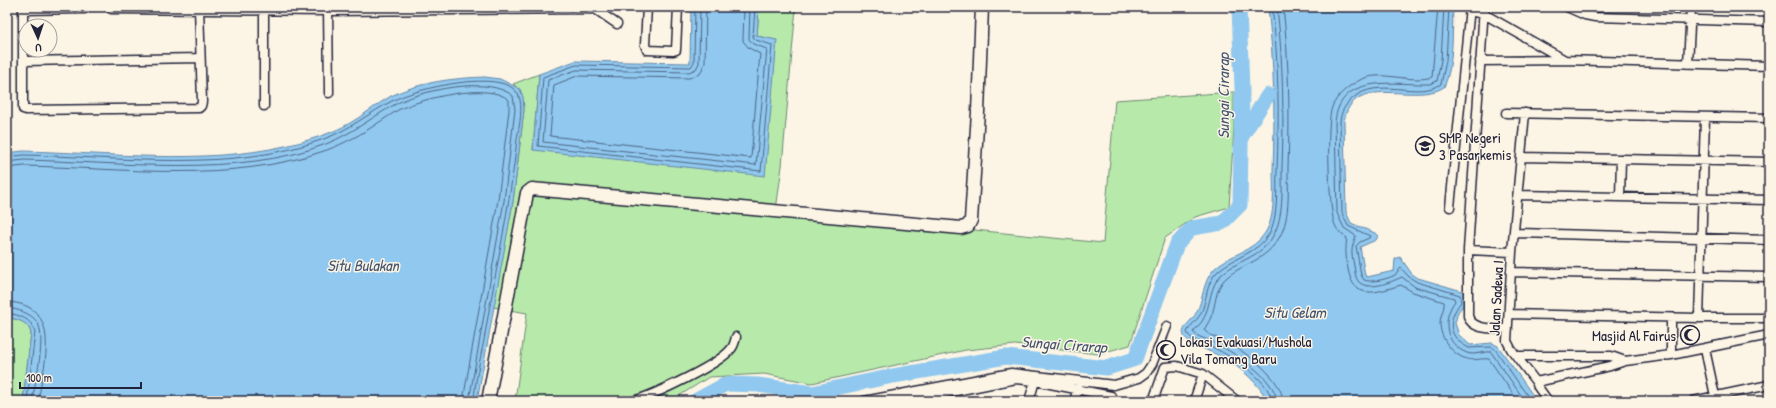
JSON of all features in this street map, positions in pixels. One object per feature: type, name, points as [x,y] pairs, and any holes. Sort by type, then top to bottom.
[{"type":"street","points":[[646,7],[645,46],[647,50],[651,52],[676,50],[678,7]]},
{"type":"street","points":[[488,401],[527,193],[532,189],[647,198],[773,212],[961,228],[968,226],[971,220],[978,120],[982,7]]},
{"type":"street","points":[[1567,7],[1585,15],[1595,17],[1769,22]]},
{"type":"street","points":[[1688,64],[1691,7]]},
{"type":"street","points":[[85,9],[23,9],[24,109],[199,108],[201,106],[199,8]]},
{"type":"street","points":[[111,9],[595,8],[616,24]]},
{"type":"street","points":[[264,9],[264,106]]},
{"type":"street","points":[[328,9],[329,93]]},
{"type":"street","points":[[1476,11],[1565,60]]},
{"type":"street","points":[[1476,11],[1480,61],[1468,250],[1469,321],[1478,326],[1508,329]]},
{"type":"street","points":[[1450,206],[1476,11]]},
{"type":"street","points":[[23,61],[200,58]]},
{"type":"street","points":[[1480,61],[1565,60],[1769,66]]},
{"type":"street","points":[[1506,113],[1769,118]]},
{"type":"street","name":"Jalan Sadewa I","points":[[1525,113],[1515,233],[1512,252],[1508,345],[1536,382],[1548,401]]},
{"type":"street","points":[[1699,318],[1705,117]]},
{"type":"street","points":[[1522,157],[1769,162]]},
{"type":"street","points":[[1620,159],[1620,197]]},
{"type":"street","points":[[1518,195],[1769,200]]},
{"type":"street","points":[[1515,233],[1769,240]]},
{"type":"street","points":[[1468,250],[1512,252]]},
{"type":"street","points":[[1512,272],[1769,277]]},
{"type":"street","points":[[1509,314],[1671,318],[1769,318]]},
{"type":"street","points":[[1671,318],[1671,355]]},
{"type":"street","points":[[864,401],[1011,373],[1114,385],[1139,378],[1146,373],[1152,364],[1167,326]]},
{"type":"street","points":[[1536,382],[1610,366],[1625,361],[1705,349],[1769,335]]},
{"type":"street","points":[[632,401],[648,397],[720,359],[732,348],[736,337]]},
{"type":"street","points":[[1705,349],[1715,396]]},
{"type":"street","points":[[1517,356],[1611,356],[1625,361]]},
{"type":"street","points":[[1153,401],[1165,367],[1177,366],[1203,374],[1237,401]]},
{"type":"street","points":[[1194,401],[1203,374]]},
{"type":"street","points":[[909,401],[950,397],[1016,379],[1078,388],[1110,399],[1114,385]]},
{"type":"street","points":[[1029,401],[1035,381]]},
{"type":"street","points":[[1693,401],[1769,385]]},
{"type":"street","points":[[1074,401],[1078,388]]},
{"type":"green space","points":[[759,7],[796,7],[782,166],[776,210],[1103,243],[1115,100],[1234,92],[1234,128],[1229,207],[1195,217],[1165,238],[1130,345],[1098,354],[1015,345],[966,350],[812,383],[764,374],[709,377],[671,401],[515,401],[527,313],[493,307],[513,202],[524,110],[522,95],[519,89],[513,84],[539,74],[533,150],[777,41],[757,36]]},
{"type":"green space","points":[[7,317],[25,323],[30,329],[31,333],[23,401],[7,401]]},
{"type":"water","points":[[691,7],[759,7],[757,36],[777,40],[765,176],[533,150],[539,74],[575,61],[690,63]]},
{"type":"water","name":"Situ Gelam","points":[[1268,7],[1453,7],[1451,59],[1444,87],[1432,92],[1386,92],[1372,94],[1359,98],[1349,107],[1344,122],[1346,212],[1351,223],[1375,233],[1378,236],[1376,240],[1360,247],[1365,275],[1367,277],[1394,271],[1395,259],[1400,257],[1412,274],[1418,278],[1462,291],[1464,294],[1465,303],[1458,312],[1455,323],[1459,335],[1470,345],[1492,343],[1498,346],[1537,401],[1268,401],[1254,382],[1243,371],[1230,362],[1191,342],[1184,336],[1183,333],[1187,324],[1199,308],[1205,285],[1210,274],[1220,264],[1254,245],[1265,233],[1271,219],[1273,194],[1274,109],[1272,48]]},
{"type":"water","name":"Situ Bulakan","points":[[485,77],[500,79],[520,89],[523,97],[524,110],[513,202],[477,401],[23,401],[31,333],[30,329],[25,323],[7,317],[7,153],[23,151],[188,156],[253,152],[285,146],[327,134],[350,123],[391,96],[413,87],[461,78]]},
{"type":"waterway","name":"Sungai Cirarap","points":[[695,401],[726,384],[758,385],[812,393],[893,376],[1006,357],[1107,368],[1135,359],[1177,244],[1192,228],[1222,223],[1240,205],[1242,89],[1239,7]]},
{"type":"waterway","points":[[1242,136],[1268,95]]},
{"type":"place","name":"SMP Negeri 3 Pasarkemis","points":[[1425,146]]},
{"type":"place","name":"Masjid Al Fairus","points":[[1690,335]]},
{"type":"place","name":"Lokasi Evakuasi/Mushola Vila Tomang Baru","points":[[1166,350]]}]
